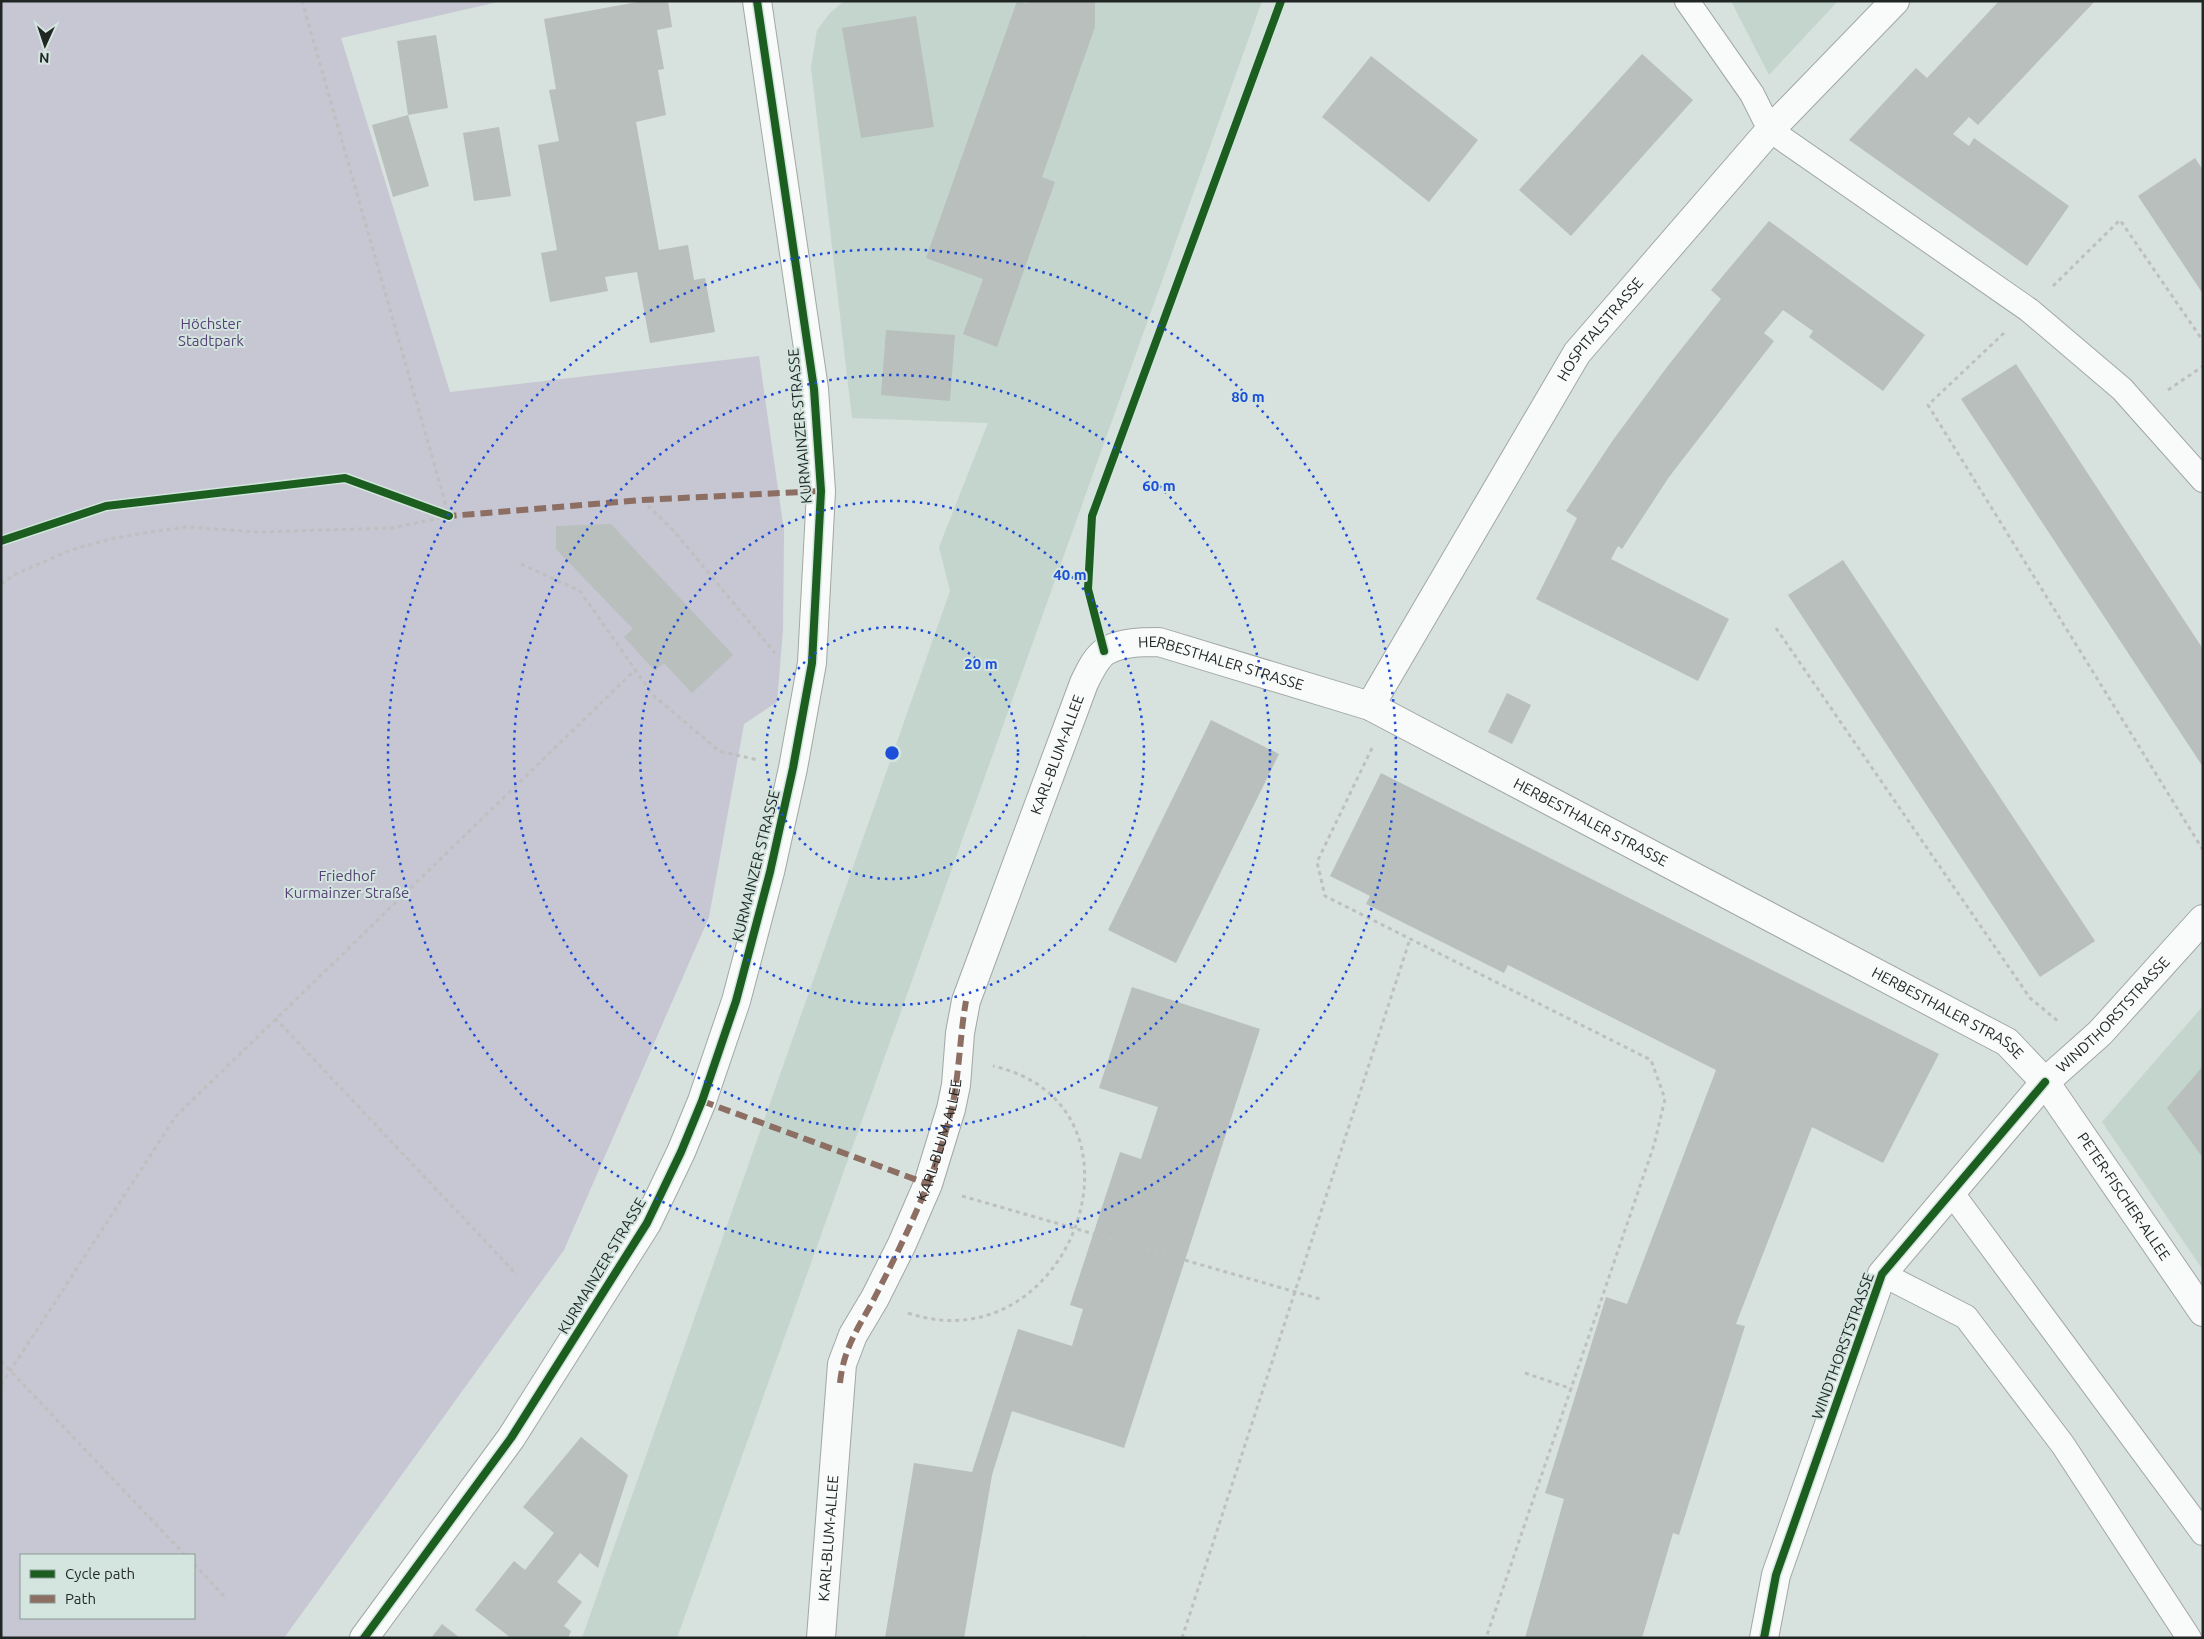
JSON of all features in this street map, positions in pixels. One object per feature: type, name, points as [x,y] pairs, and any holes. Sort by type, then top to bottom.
[{"type":"street","name":"KURMAINZER STRASSE","points":[[364,1638],[511,1438],[647,1223],[681,1152],[702,1101],[736,1001],[770,872],[793,768],[812,663],[821,490],[815,398],[757,1]]},
{"type":"street","name":"HOSPITALSTRASSE","points":[[1379,711],[1577,353],[1770,130],[1895,1]]},
{"type":"street","name":"HERBESTHALER STRASSE","points":[[1104,651],[1132,643],[1160,642],[1379,711],[2007,1042],[2045,1082]]},
{"type":"street","name":"KARL-BLUM-ALLEE","points":[[821,1638],[842,1364],[853,1335],[875,1298],[902,1244],[928,1184],[951,1109],[956,1085],[966,1001],[978,964],[1084,683],[1104,651]]},
{"type":"street","name":"WINDTHORSTSTRASSE","points":[[1764,1638],[1776,1576],[1882,1274],[2045,1082],[2087,1046],[2203,919]]},
{"type":"street","name":"PETER-FISCHER-ALLEE","points":[[2045,1082],[2203,1312]]},
{"type":"lane","points":[[1687,1],[1752,94],[1770,130],[2029,310],[2122,389],[2203,480]]},
{"type":"lane","points":[[1951,1192],[2203,1533]]},
{"type":"lane","points":[[1882,1274],[1966,1317],[1981,1349],[2063,1445],[2189,1638]]},
{"type":"path","points":[[1,584],[16,574],[68,551],[110,539],[144,533],[186,527],[259,532],[392,528],[449,516],[302,1]]},
{"type":"path","points":[[2203,340],[2120,220],[2029,310],[1928,405],[2203,850]]},
{"type":"path","points":[[2140,409],[2203,366]]},
{"type":"path","points":[[642,500],[674,531],[776,654],[812,663]]},
{"type":"path","points":[[522,564],[580,591],[653,695],[719,751],[793,768]]},
{"type":"path","points":[[1776,628],[2030,998],[2087,1046]]},
{"type":"path","points":[[1,1386],[176,1116],[636,670]]},
{"type":"path","points":[[1379,711],[1317,862],[1325,896],[1651,1060],[1665,1099],[1654,1145],[1486,1638]]},
{"type":"path","points":[[1182,1638],[1293,1291],[1410,939]]},
{"type":"path","points":[[275,1018],[517,1275]]},
{"type":"path","points":[[875,1298],[897,1309],[924,1318],[951,1321],[985,1316],[1011,1306],[1034,1290],[1067,1248],[1074,1229],[1082,1198],[1084,1170],[1082,1144],[1070,1118],[1054,1097],[1029,1079],[1001,1068],[958,1058]]},
{"type":"path","points":[[928,1184],[1074,1229],[1320,1299]]},
{"type":"path","points":[[1,1360],[185,1554]]},
{"type":"path","points":[[1526,1373],[1572,1389]]},
{"type":"path","points":[[195,1565],[225,1597]]},
{"type":"shaded area","points":[[844,1],[1262,1],[677,1638],[582,1638],[950,591],[939,547],[988,423],[852,418],[811,67],[817,30],[830,13]]},
{"type":"shaded area","points":[[1731,1],[1838,1],[1769,75]]},
{"type":"shaded area","points":[[2203,1006],[2203,1270],[2102,1122]]},
{"type":"green space","name":"Friedhof Kurmainzer Straße","points":[[1,1],[502,1],[341,38],[450,392],[759,356],[784,531],[783,629],[777,702],[744,724],[709,917],[564,1250],[284,1638],[1,1638]]},
{"type":"building","points":[[643,1],[668,1],[672,27],[657,30],[664,69],[658,70],[666,115],[636,122],[659,250],[688,245],[694,280],[705,278],[715,332],[650,343],[637,272],[605,277],[608,291],[550,302],[541,253],[557,250],[538,145],[559,141],[549,90],[556,89],[544,19]]},
{"type":"building","points":[[1017,1],[1027,4],[1027,1],[1095,1],[1095,27],[1042,177],[1055,182],[997,347],[963,334],[983,279],[926,258]]},
{"type":"building","points":[[1999,1],[2095,1],[1978,125],[1969,117],[1953,134],[1969,146],[1974,138],[2069,206],[2027,266],[1849,140],[1916,68],[1927,78]]},
{"type":"building","points":[[916,16],[934,127],[861,138],[842,28]]},
{"type":"building","points":[[436,35],[448,108],[408,115],[397,41]]},
{"type":"building","points":[[1642,54],[1693,100],[1571,236],[1519,190]]},
{"type":"building","points":[[1371,56],[1478,140],[1429,202],[1322,117]]},
{"type":"building","points":[[408,115],[429,186],[393,197],[372,125]]},
{"type":"building","points":[[499,127],[511,196],[474,201],[463,133]]},
{"type":"building","points":[[2195,158],[2203,170],[2203,294],[2138,196]]},
{"type":"building","points":[[1769,221],[1925,335],[1883,391],[1809,337],[1813,331],[1783,310],[1764,333],[1774,341],[1669,477],[1622,549],[1618,546],[1611,559],[1729,619],[1698,681],[1536,599],[1577,518],[1566,511],[1613,440],[1667,367],[1721,299],[1711,290]]},
{"type":"building","points":[[886,330],[955,335],[950,401],[881,395]]},
{"type":"building","points":[[2016,364],[2203,649],[2203,767],[1961,399]]},
{"type":"building","points":[[611,524],[733,655],[692,693],[664,663],[655,671],[624,637],[633,629],[556,549],[556,526]]},
{"type":"building","points":[[1843,560],[2095,941],[2040,977],[1788,595]]},
{"type":"building","points":[[1507,693],[1531,705],[1512,744],[1488,732]]},
{"type":"building","points":[[1211,720],[1279,754],[1176,963],[1108,930]]},
{"type":"building","points":[[1381,773],[1939,1054],[1883,1163],[1812,1127],[1736,1324],[1745,1326],[1679,1535],[1673,1533],[1642,1638],[1525,1638],[1564,1499],[1545,1493],[1606,1297],[1627,1304],[1716,1070],[1508,965],[1504,973],[1366,904],[1370,896],[1330,876]]},
{"type":"building","points":[[1132,987],[1260,1029],[1124,1448],[1012,1411],[992,1475],[964,1638],[885,1638],[914,1463],[972,1472],[1018,1329],[1072,1346],[1083,1309],[1070,1305],[1120,1152],[1141,1159],[1158,1107],[1099,1088]]},
{"type":"building","points":[[2203,1066],[2203,1158],[2167,1108]]},
{"type":"building","points":[[581,1437],[628,1475],[598,1568],[580,1553],[557,1582],[582,1602],[564,1626],[571,1631],[568,1638],[511,1638],[475,1610],[514,1561],[525,1570],[554,1533],[523,1507]]},
{"type":"building","points":[[442,1624],[460,1638],[431,1638]]},
{"type":"marked path","points":[[445,514],[449,516],[642,500],[821,491]]},
{"type":"marked path","points":[[840,1383],[849,1346],[884,1280],[909,1227],[940,1150],[954,1095],[966,1001]]},
{"type":"marked path","points":[[702,1101],[928,1184]]},
{"type":"cycle path","points":[[364,1638],[511,1438],[647,1223],[681,1152],[702,1101],[736,1001],[770,872],[793,768],[812,663],[821,491],[814,389],[757,1]]},
{"type":"cycle path","points":[[1104,651],[1088,589],[1092,516],[1281,1]]},
{"type":"cycle path","points":[[1,541],[106,506],[345,478],[449,516]]},
{"type":"cycle path","points":[[1764,1638],[1776,1575],[1882,1274],[2045,1082]]},
{"type":"park label","name":"Höchster Stadtpark","points":[[211,332]]}]
